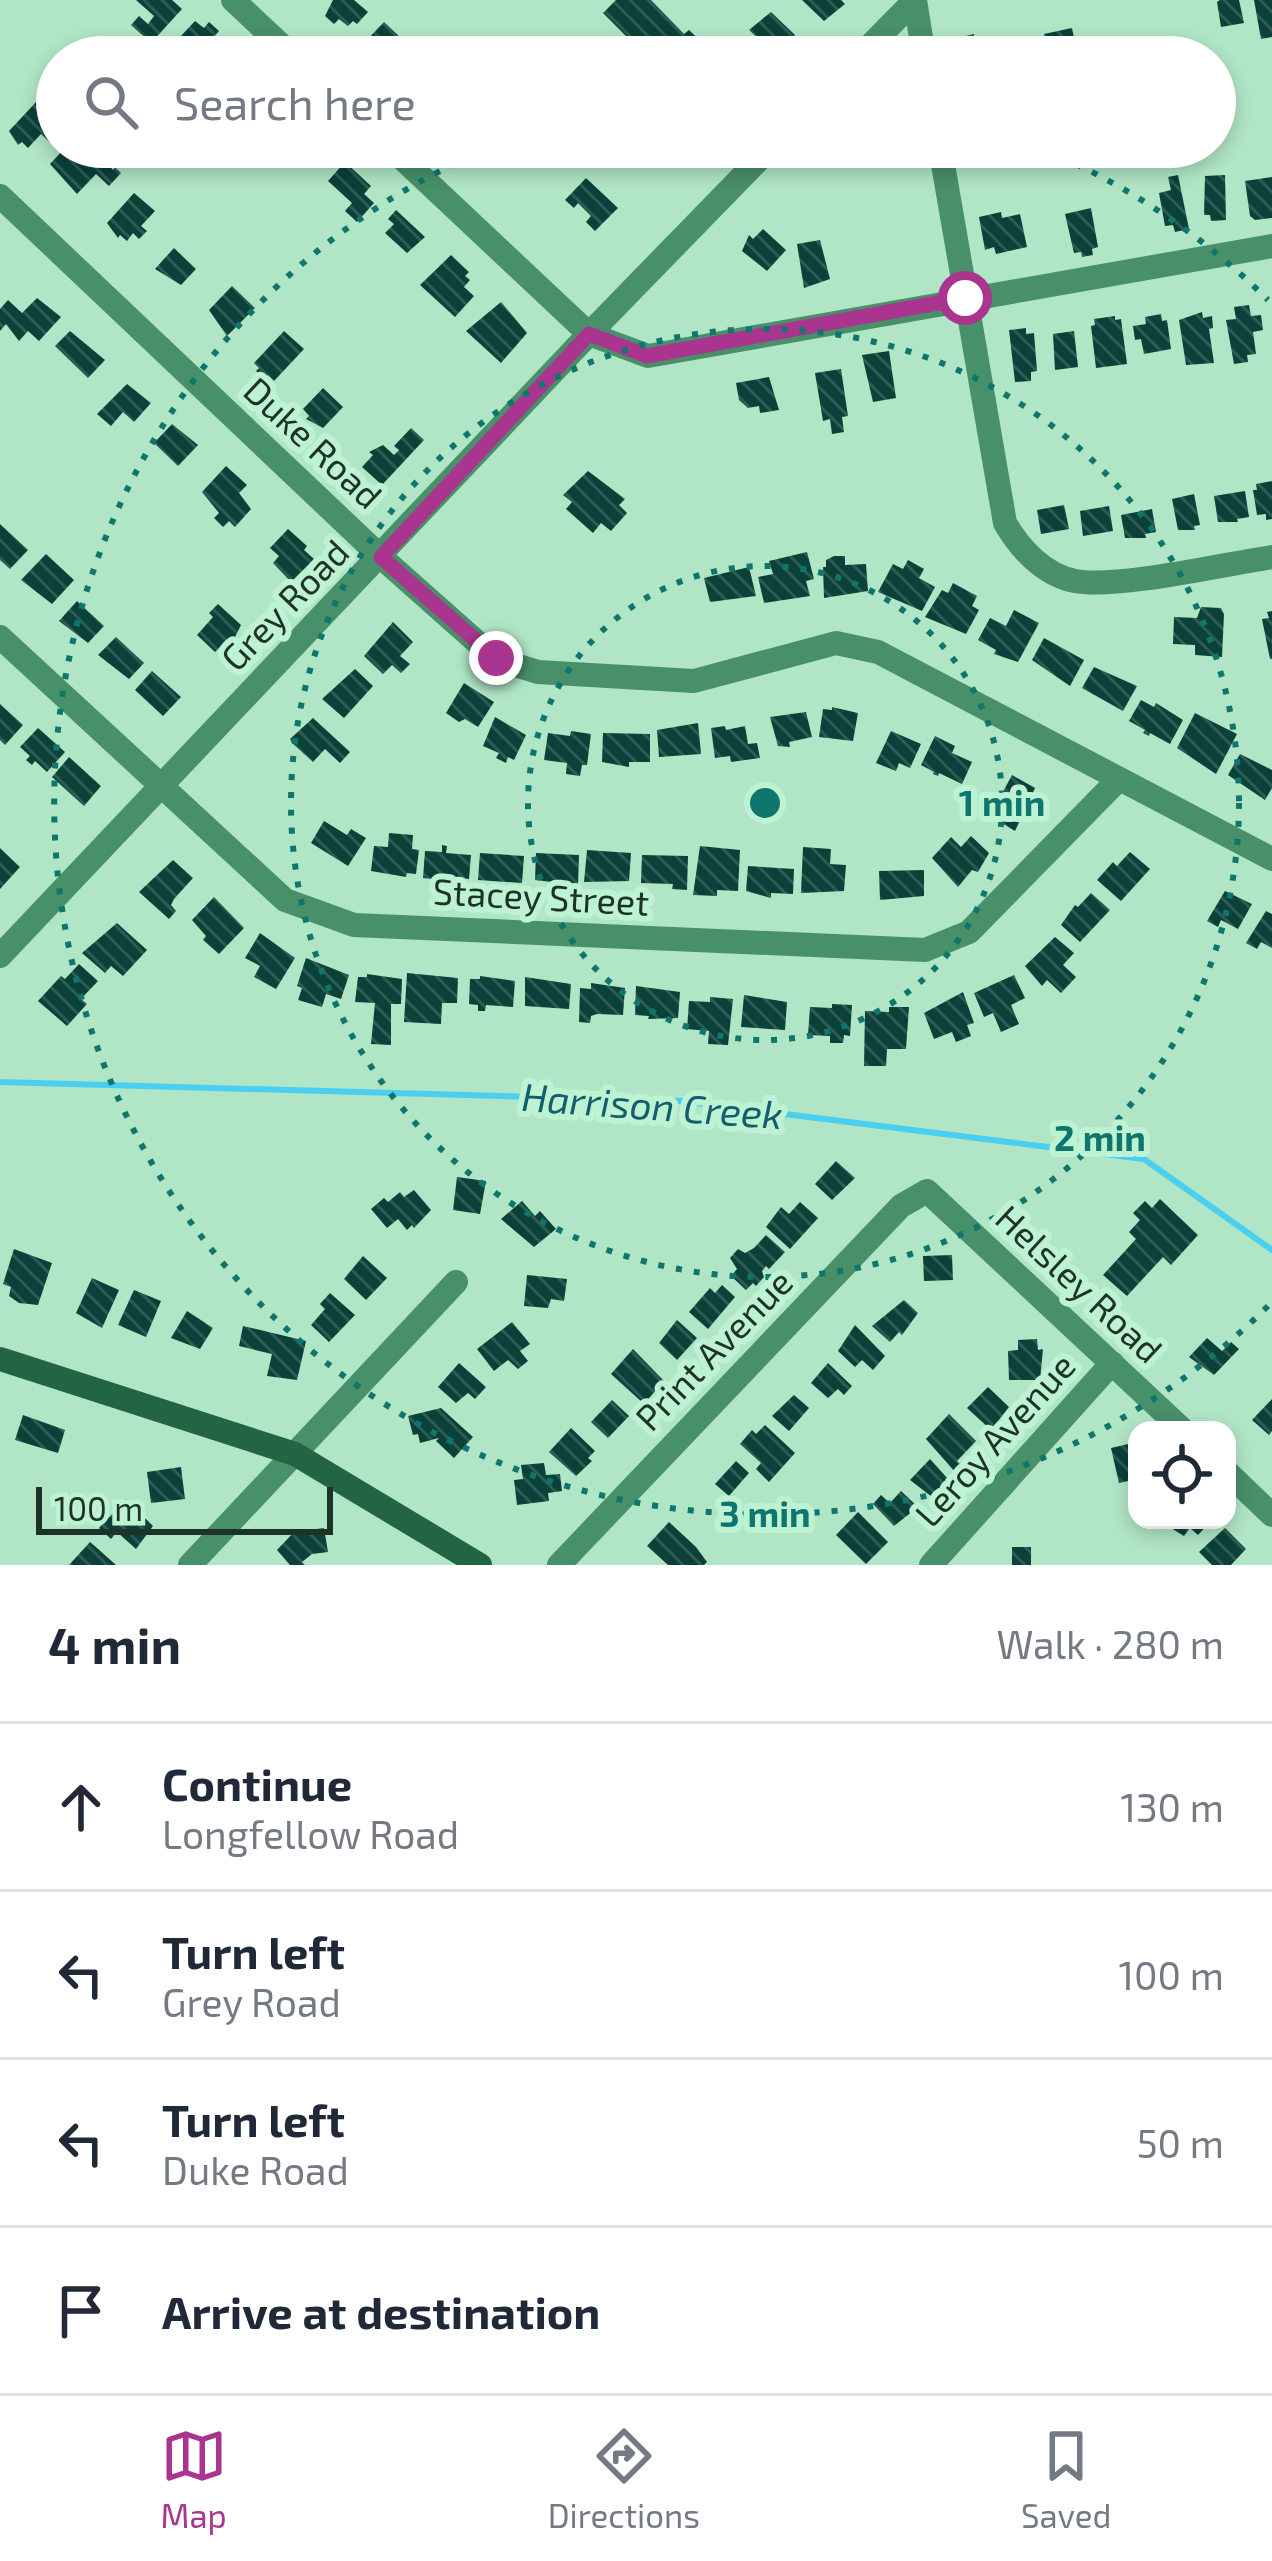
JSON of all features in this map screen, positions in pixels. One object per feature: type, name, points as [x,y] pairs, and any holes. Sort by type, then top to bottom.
[{"type":"main road","points":[[0,1359],[296,1454],[480,1565]]},
{"type":"street","points":[[233,0],[272,36]]},
{"type":"street","points":[[880,36],[915,0]]},
{"type":"street","points":[[915,0],[921,36]]},
{"type":"street","points":[[412,168],[589,334],[647,356],[1272,246]]},
{"type":"street","name":"Grey Road","points":[[0,956],[751,168]]},
{"type":"street","points":[[943,168],[1005,523],[1019,548],[1042,566],[1074,581],[1113,581],[1272,557]]},
{"type":"street","name":"Duke Road","points":[[0,196],[381,557],[496,658],[538,672],[694,681],[836,643],[878,652],[1272,860]]},
{"type":"street","name":"Stacey Street","points":[[0,637],[285,900],[354,925],[925,950],[968,932],[1119,779]]},
{"type":"street","name":"Helsley Road","points":[[927,1191],[1173,1421]]},
{"type":"street","name":"Print Avenue","points":[[560,1565],[901,1206],[927,1191]]},
{"type":"street","points":[[190,1565],[456,1282]]},
{"type":"street","name":"Leroy Avenue","points":[[931,1565],[1112,1363]]},
{"type":"street","points":[[1236,1481],[1272,1515]]},
{"type":"building","points":[[136,0],[172,0],[182,9],[157,36],[143,36],[131,25],[139,16],[148,24],[154,16]]},
{"type":"building","points":[[333,0],[354,0],[368,12],[357,24],[353,21],[348,26],[339,19],[334,24],[325,16]]},
{"type":"building","points":[[616,0],[651,0],[684,34],[689,30],[695,36],[626,36],[603,13]]},
{"type":"building","points":[[802,0],[841,0],[845,4],[824,21]]},
{"type":"building","points":[[1220,0],[1239,0],[1244,23],[1221,27]]},
{"type":"building","points":[[1254,0],[1272,0],[1272,37],[1261,39]]},
{"type":"building","points":[[771,12],[795,35],[755,36],[749,30]]},
{"type":"building","points":[[195,21],[204,28],[209,22],[219,31],[215,36],[181,36]]},
{"type":"building","points":[[384,22],[399,36],[371,36]]},
{"type":"building","points":[[1072,28],[1074,36],[1044,36]]},
{"type":"building","points":[[36,102],[36,139],[28,148],[22,142],[18,145],[9,131]]},
{"type":"building","points":[[54,168],[116,168],[121,173],[109,186],[96,174],[77,194]]},
{"type":"building","points":[[340,168],[352,168],[371,186],[364,194],[374,203],[357,222],[345,211],[352,203],[328,181]]},
{"type":"building","points":[[1178,175],[1189,229],[1175,232],[1173,225],[1165,226],[1159,193],[1171,190],[1168,177]]},
{"type":"building","points":[[1225,175],[1226,220],[1211,221],[1210,215],[1204,215],[1205,176]]},
{"type":"building","points":[[1272,177],[1272,218],[1255,220],[1250,216],[1245,181]]},
{"type":"building","points":[[586,178],[618,208],[595,231],[586,222],[591,216],[578,203],[574,208],[565,200]]},
{"type":"building","points":[[134,193],[155,211],[141,226],[147,231],[139,239],[133,233],[127,241],[118,238],[107,223]]},
{"type":"building","points":[[1091,208],[1098,247],[1092,249],[1093,255],[1082,257],[1081,252],[1074,253],[1065,214]]},
{"type":"building","points":[[396,210],[425,237],[407,253],[385,233],[394,224],[388,219]]},
{"type":"building","points":[[1001,212],[1002,218],[1020,214],[1027,247],[996,254],[994,247],[985,250],[979,217]]},
{"type":"building","points":[[763,229],[786,250],[767,271],[742,251],[749,235],[753,239]]},
{"type":"building","points":[[820,240],[830,279],[804,288],[797,244]]},
{"type":"building","points":[[174,248],[196,269],[181,285],[155,269]]},
{"type":"building","points":[[451,255],[469,272],[464,287],[474,296],[455,317],[420,285]]},
{"type":"building","points":[[232,286],[255,308],[227,336],[209,310]]},
{"type":"building","points":[[37,298],[61,317],[39,341],[28,331],[19,341],[6,324],[0,331],[0,309],[8,300],[22,313]]},
{"type":"building","points":[[501,302],[527,333],[501,363],[466,331]]},
{"type":"building","points":[[1249,305],[1251,316],[1261,315],[1263,330],[1253,332],[1256,354],[1247,355],[1248,362],[1234,364],[1226,320],[1236,319],[1234,307]]},
{"type":"building","points":[[1202,312],[1203,318],[1212,316],[1214,363],[1186,365],[1179,320]]},
{"type":"building","points":[[1161,314],[1162,321],[1167,320],[1171,349],[1144,354],[1133,326]]},
{"type":"building","points":[[1094,319],[1121,319],[1127,364],[1096,368],[1091,326]]},
{"type":"building","points":[[1026,328],[1026,334],[1034,333],[1037,371],[1031,372],[1031,381],[1015,382],[1009,330]]},
{"type":"building","points":[[70,331],[105,360],[88,378],[55,346]]},
{"type":"building","points":[[284,331],[304,349],[274,381],[268,375],[265,379],[254,363]]},
{"type":"building","points":[[1074,331],[1078,367],[1055,370],[1053,334]]},
{"type":"building","points":[[889,351],[896,398],[873,402],[862,355]]},
{"type":"building","points":[[841,369],[848,416],[842,417],[844,432],[832,434],[830,419],[823,421],[815,373]]},
{"type":"building","points":[[769,377],[779,410],[760,413],[759,406],[748,408],[739,400],[736,383]]},
{"type":"building","points":[[127,384],[151,403],[134,422],[123,412],[111,426],[97,414]]},
{"type":"building","points":[[323,388],[343,407],[323,428],[306,419],[309,416],[303,409]]},
{"type":"building","points":[[172,424],[198,445],[178,466],[154,443]]},
{"type":"building","points":[[411,428],[424,440],[382,485],[362,467],[373,455],[369,452],[383,445],[394,455],[399,450],[394,446]]},
{"type":"building","points":[[226,466],[247,485],[239,493],[251,509],[235,527],[229,521],[223,527],[214,518],[219,513],[202,492]]},
{"type":"building","points":[[588,471],[625,499],[619,505],[627,513],[611,531],[601,523],[593,533],[566,509],[572,502],[563,495]]},
{"type":"building","points":[[1272,481],[1272,519],[1266,520],[1266,514],[1257,515],[1253,490],[1256,484]]},
{"type":"building","points":[[1245,491],[1249,517],[1218,522],[1214,496]]},
{"type":"building","points":[[1194,494],[1200,525],[1195,530],[1178,530],[1172,499]]},
{"type":"building","points":[[1064,505],[1069,529],[1041,534],[1037,510]]},
{"type":"building","points":[[1109,506],[1113,531],[1083,536],[1080,511]]},
{"type":"building","points":[[1152,509],[1156,532],[1145,534],[1146,538],[1125,538],[1121,515]]},
{"type":"building","points":[[0,524],[28,550],[10,569],[0,560]]},
{"type":"building","points":[[288,529],[314,559],[291,582],[273,563],[279,556],[270,548]]},
{"type":"building","points":[[807,552],[814,579],[806,581],[810,596],[764,603],[758,577],[773,574],[769,561]]},
{"type":"building","points":[[46,554],[74,580],[52,604],[21,580]]},
{"type":"building","points":[[834,556],[845,556],[845,565],[866,564],[868,591],[824,598],[823,567]]},
{"type":"building","points":[[908,560],[924,569],[919,578],[935,587],[922,611],[878,592],[893,564],[903,569]]},
{"type":"building","points":[[749,567],[756,596],[710,602],[704,578]]},
{"type":"building","points":[[953,583],[977,596],[972,606],[979,610],[966,634],[925,617],[942,590],[948,593]]},
{"type":"building","points":[[77,601],[104,626],[88,643],[59,621]]},
{"type":"building","points":[[218,604],[241,625],[234,639],[230,637],[215,652],[197,635]]},
{"type":"building","points":[[1201,607],[1221,608],[1224,614],[1222,657],[1195,655],[1195,645],[1173,644],[1174,617],[1197,618]]},
{"type":"building","points":[[1014,610],[1039,623],[1018,662],[994,654],[996,650],[978,640],[990,618],[1006,626]]},
{"type":"building","points":[[1272,611],[1272,659],[1270,659],[1262,619]]},
{"type":"building","points":[[393,622],[413,642],[400,656],[410,664],[401,673],[392,665],[383,674],[364,656]]},
{"type":"building","points":[[116,637],[144,663],[129,679],[98,655]]},
{"type":"building","points":[[1044,638],[1084,660],[1070,686],[1032,660]]},
{"type":"building","points":[[1094,667],[1137,686],[1123,711],[1082,688]]},
{"type":"building","points":[[355,669],[373,686],[344,718],[322,699]]},
{"type":"building","points":[[152,671],[181,697],[163,716],[135,690]]},
{"type":"building","points":[[464,683],[494,702],[478,727],[446,713]]},
{"type":"building","points":[[1141,700],[1154,707],[1156,703],[1183,720],[1170,744],[1143,733],[1129,721]]},
{"type":"building","points":[[0,704],[23,725],[5,745],[0,740]]},
{"type":"building","points":[[823,709],[858,713],[853,741],[819,737]]},
{"type":"building","points":[[806,712],[812,737],[789,742],[790,747],[778,746],[770,717]]},
{"type":"building","points":[[1195,713],[1237,734],[1216,774],[1177,748]]},
{"type":"building","points":[[495,717],[526,735],[514,760],[508,757],[506,763],[496,758],[499,753],[483,746]]},
{"type":"building","points":[[313,718],[350,752],[340,763],[325,749],[313,762],[292,743],[290,739]]},
{"type":"building","points":[[698,723],[701,754],[659,757],[657,730]]},
{"type":"building","points":[[725,726],[726,730],[745,726],[748,744],[757,743],[760,758],[731,762],[730,756],[715,758],[711,728]]},
{"type":"building","points":[[38,728],[65,752],[47,772],[26,760],[30,756],[20,747]]},
{"type":"building","points":[[571,731],[591,734],[587,765],[582,765],[580,776],[566,774],[567,763],[544,760],[548,733],[570,736]]},
{"type":"building","points":[[891,731],[921,744],[910,768],[899,763],[896,771],[876,763]]},
{"type":"building","points":[[603,733],[650,734],[650,762],[629,762],[629,767],[602,762]]},
{"type":"building","points":[[935,736],[955,746],[952,753],[972,762],[962,784],[921,765]]},
{"type":"building","points":[[1240,754],[1272,770],[1272,788],[1265,800],[1228,775]]},
{"type":"building","points":[[69,757],[101,786],[84,806],[52,777]]},
{"type":"building","points":[[1012,775],[1035,788],[1015,831],[990,816]]},
{"type":"building","points":[[324,821],[347,835],[351,829],[366,838],[348,866],[311,843]]},
{"type":"building","points":[[389,833],[413,835],[412,849],[419,850],[416,874],[406,877],[371,871],[374,846],[388,847]]},
{"type":"building","points":[[971,836],[989,853],[978,872],[972,870],[958,887],[932,858],[951,837],[961,847]]},
{"type":"building","points":[[442,845],[447,846],[446,853],[471,855],[469,879],[423,878],[425,851],[442,852]]},
{"type":"building","points":[[700,846],[740,850],[738,891],[693,895]]},
{"type":"building","points":[[803,847],[831,849],[830,864],[846,865],[844,891],[801,893]]},
{"type":"building","points":[[0,848],[20,867],[0,889]]},
{"type":"building","points":[[587,850],[631,853],[629,881],[584,882]]},
{"type":"building","points":[[1130,852],[1150,869],[1121,901],[1097,880]]},
{"type":"building","points":[[480,853],[524,856],[522,883],[478,880]]},
{"type":"building","points":[[536,853],[579,855],[578,885],[535,880]]},
{"type":"building","points":[[642,855],[688,856],[687,890],[672,889],[673,884],[641,883]]},
{"type":"building","points":[[173,860],[193,878],[174,899],[171,905],[176,911],[169,919],[139,892]]},
{"type":"building","points":[[748,866],[794,869],[793,894],[771,893],[771,898],[746,891]]},
{"type":"building","points":[[924,870],[924,896],[880,900],[879,871]]},
{"type":"building","points":[[1225,891],[1252,904],[1238,929],[1221,920],[1218,927],[1207,921]]},
{"type":"building","points":[[1091,893],[1110,910],[1080,942],[1061,925]]},
{"type":"building","points":[[214,897],[244,928],[219,954],[203,940],[206,936],[192,920]]},
{"type":"building","points":[[1266,911],[1272,914],[1272,948],[1261,942],[1257,949],[1246,943]]},
{"type":"building","points":[[117,923],[147,950],[123,976],[111,966],[105,973],[82,953]]},
{"type":"building","points":[[260,933],[295,958],[276,989],[254,977],[260,966],[245,958]]},
{"type":"building","points":[[1055,937],[1074,953],[1063,965],[1076,977],[1061,993],[1047,980],[1042,986],[1025,966]]},
{"type":"building","points":[[306,958],[349,975],[341,999],[326,994],[322,1007],[298,1000],[302,988],[297,986]]},
{"type":"building","points":[[79,964],[98,981],[81,999],[87,1004],[67,1026],[38,1001]]},
{"type":"building","points":[[407,973],[458,978],[457,1003],[442,1003],[441,1024],[404,1022]]},
{"type":"building","points":[[1014,975],[1025,998],[1011,1005],[1019,1024],[1001,1032],[993,1013],[984,1017],[974,993]]},
{"type":"building","points":[[358,977],[402,979],[401,1004],[391,1004],[391,1045],[371,1044],[375,1003],[355,1002]]},
{"type":"building","points":[[525,977],[571,984],[569,1009],[525,1006]]},
{"type":"building","points":[[470,979],[515,981],[513,1007],[486,1005],[485,1011],[478,1011],[478,1005],[469,1004]]},
{"type":"building","points":[[591,983],[625,988],[623,1015],[597,1014],[590,1023],[579,1022],[580,988],[591,989]]},
{"type":"building","points":[[636,986],[680,992],[678,1018],[635,1015]]},
{"type":"building","points":[[963,992],[974,1023],[967,1025],[971,1036],[956,1042],[952,1032],[934,1039],[924,1013]]},
{"type":"building","points":[[744,995],[787,1002],[785,1030],[741,1027]]},
{"type":"building","points":[[710,997],[733,999],[728,1045],[708,1044],[709,1031],[687,1029],[689,1001],[710,1002]]},
{"type":"building","points":[[832,1004],[852,1005],[850,1036],[844,1035],[843,1043],[830,1043],[830,1036],[808,1035],[810,1007],[832,1008]]},
{"type":"building","points":[[889,1007],[909,1007],[906,1049],[887,1049],[886,1066],[864,1066],[865,1011],[889,1012]]},
{"type":"building","points":[[836,1161],[855,1178],[832,1200],[815,1184]]},
{"type":"building","points":[[457,1177],[486,1181],[480,1214],[453,1210]]},
{"type":"building","points":[[414,1190],[431,1210],[414,1228],[407,1230],[398,1219],[387,1228],[371,1209],[384,1198],[388,1202],[400,1192],[404,1197]]},
{"type":"building","points":[[1160,1199],[1198,1235],[1171,1265],[1163,1257],[1127,1296],[1103,1275],[1136,1239],[1129,1232],[1140,1220],[1133,1213],[1145,1201],[1152,1208]]},
{"type":"building","points":[[522,1201],[535,1216],[540,1211],[556,1229],[534,1247],[501,1219]]},
{"type":"building","points":[[800,1202],[818,1218],[790,1249],[766,1227],[781,1207],[789,1214]]},
{"type":"building","points":[[766,1235],[785,1252],[769,1269],[766,1266],[756,1286],[753,1283],[746,1290],[731,1276],[737,1269],[730,1258],[738,1249],[745,1253],[754,1248]]},
{"type":"building","points":[[14,1249],[52,1263],[38,1305],[19,1303],[9,1296],[11,1287],[3,1284]]},
{"type":"building","points":[[952,1255],[953,1280],[924,1281],[923,1256]]},
{"type":"building","points":[[363,1256],[387,1278],[366,1300],[344,1279]]},
{"type":"building","points":[[527,1275],[567,1279],[564,1301],[551,1299],[548,1308],[524,1306]]},
{"type":"building","points":[[92,1278],[119,1290],[102,1328],[76,1313]]},
{"type":"building","points":[[722,1285],[735,1297],[708,1329],[689,1312],[710,1288],[715,1293]]},
{"type":"building","points":[[134,1290],[161,1301],[146,1337],[118,1325]]},
{"type":"building","points":[[330,1293],[355,1315],[329,1342],[311,1325],[325,1309],[320,1304]]},
{"type":"building","points":[[904,1300],[918,1313],[902,1335],[899,1332],[890,1342],[872,1326]]},
{"type":"building","points":[[187,1311],[213,1328],[200,1349],[171,1338]]},
{"type":"building","points":[[677,1320],[697,1338],[677,1360],[659,1343]]},
{"type":"building","points":[[512,1322],[530,1344],[520,1351],[528,1361],[518,1369],[508,1360],[494,1371],[477,1349]]},
{"type":"building","points":[[855,1325],[885,1356],[873,1370],[862,1360],[855,1367],[838,1351]]},
{"type":"building","points":[[243,1326],[306,1341],[297,1380],[267,1376],[272,1354],[239,1346]]},
{"type":"building","points":[[1207,1338],[1222,1351],[1231,1342],[1239,1349],[1214,1375],[1189,1357]]},
{"type":"building","points":[[1037,1339],[1038,1350],[1043,1349],[1040,1380],[1009,1380],[1008,1351],[1018,1350],[1018,1340]]},
{"type":"building","points":[[633,1349],[664,1381],[644,1404],[611,1374]]},
{"type":"building","points":[[459,1363],[486,1387],[475,1399],[468,1393],[456,1403],[438,1387]]},
{"type":"building","points":[[828,1363],[852,1386],[844,1395],[838,1389],[828,1398],[811,1383]]},
{"type":"building","points":[[988,1387],[1009,1407],[991,1430],[967,1408]]},
{"type":"building","points":[[794,1395],[809,1408],[789,1431],[772,1416]]},
{"type":"building","points":[[1272,1399],[1272,1431],[1269,1435],[1252,1420]]},
{"type":"building","points":[[612,1400],[629,1416],[608,1438],[591,1422]]},
{"type":"building","points":[[441,1408],[473,1437],[454,1458],[436,1441],[439,1438],[420,1443],[408,1416]]},
{"type":"building","points":[[949,1414],[976,1441],[957,1461],[962,1466],[956,1473],[926,1439]]},
{"type":"building","points":[[23,1415],[65,1430],[58,1453],[15,1440]]},
{"type":"building","points":[[765,1425],[795,1453],[769,1482],[756,1469],[761,1463],[740,1444],[752,1430],[756,1434]]},
{"type":"building","points":[[571,1428],[595,1451],[588,1458],[592,1461],[576,1476],[549,1452]]},
{"type":"building","points":[[1128,1444],[1128,1481],[1119,1483],[1111,1448]]},
{"type":"building","points":[[930,1459],[948,1479],[932,1497],[910,1480]]},
{"type":"building","points":[[736,1461],[749,1473],[729,1496],[715,1484]]},
{"type":"building","points":[[544,1463],[546,1475],[560,1474],[562,1491],[548,1493],[549,1501],[517,1505],[514,1480],[523,1479],[521,1465]]},
{"type":"building","points":[[181,1467],[185,1499],[151,1503],[147,1472]]},
{"type":"building","points":[[901,1491],[918,1507],[894,1526],[873,1504],[881,1495],[890,1503]]},
{"type":"building","points":[[126,1499],[153,1526],[136,1549],[117,1532],[111,1539],[99,1528],[116,1510],[113,1507]]},
{"type":"building","points":[[858,1512],[888,1542],[866,1564],[836,1535]]},
{"type":"building","points":[[669,1522],[696,1547],[707,1562],[704,1565],[668,1565],[647,1546]]},
{"type":"building","points":[[324,1528],[328,1552],[312,1554],[302,1562],[305,1565],[290,1565],[277,1550],[294,1532]]},
{"type":"building","points":[[1224,1529],[1246,1549],[1231,1565],[1212,1565],[1199,1552]]},
{"type":"building","points":[[90,1542],[97,1548],[116,1565],[69,1565]]},
{"type":"building","points":[[1012,1547],[1031,1547],[1031,1565],[1012,1565]]},
{"type":"waterway","name":"Harrison Creek","points":[[0,1082],[681,1101],[1144,1159],[1272,1250]]},
{"type":"route","points":[[496,658],[381,557],[589,334],[647,356],[965,298]]}]
